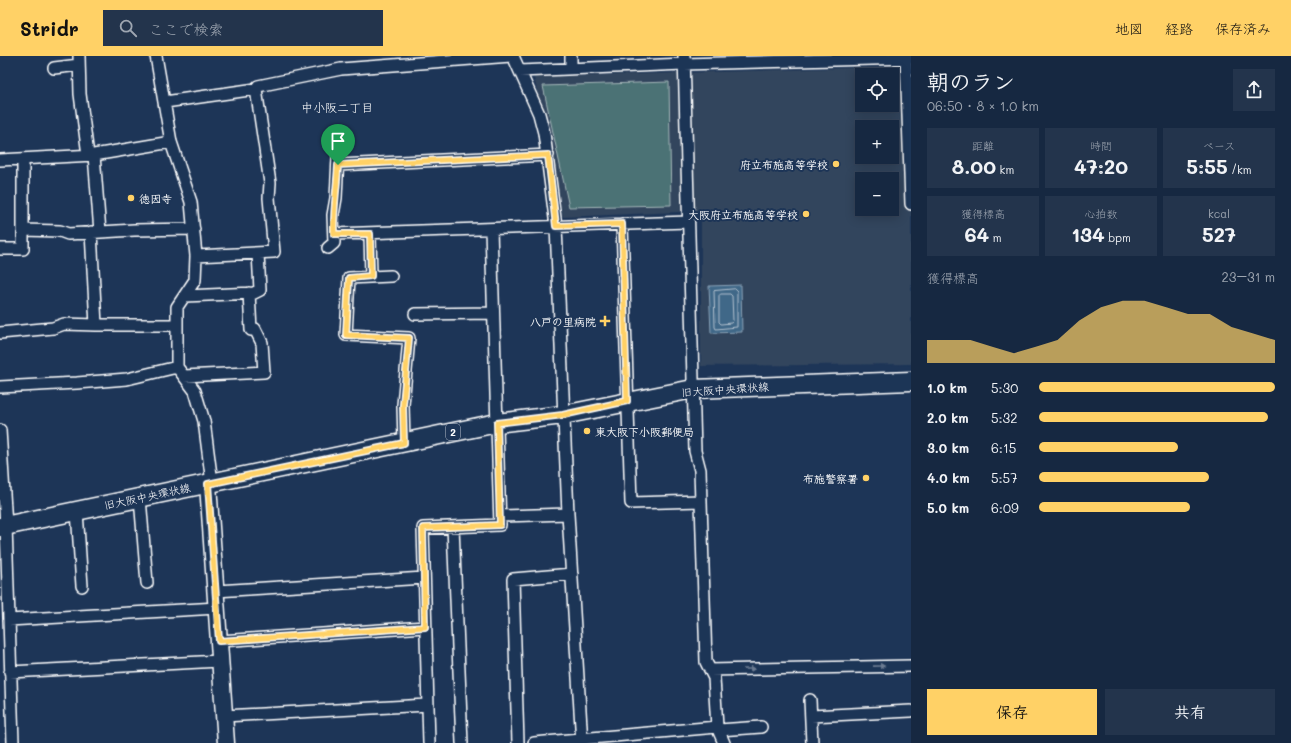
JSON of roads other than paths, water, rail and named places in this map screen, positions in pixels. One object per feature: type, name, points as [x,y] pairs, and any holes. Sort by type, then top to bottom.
[{"type":"main road","name":"旧大阪中央環状線","points":[[3,526],[497,423],[563,415],[692,389],[911,381]]},
{"type":"street","points":[[156,56],[172,142],[191,202],[194,229],[196,256],[195,280],[177,307],[178,367],[195,391],[204,421],[210,483],[226,743]]},
{"type":"street","points":[[165,102],[256,89],[258,86],[384,61],[512,56],[539,114],[544,133],[556,226],[563,415],[582,741]]},
{"type":"street","points":[[571,56],[571,68]]},
{"type":"street","points":[[520,71],[684,60],[908,57],[911,204]]},
{"type":"street","points":[[684,60],[694,451],[700,470],[706,662],[714,678],[718,729],[724,743]]},
{"type":"street","points":[[54,68],[79,61],[80,94],[91,155],[96,232],[96,325]]},
{"type":"street","points":[[196,256],[274,252],[269,198],[270,183],[256,89]]},
{"type":"street","points":[[328,248],[334,243],[333,215],[336,198],[338,136]]},
{"type":"street","points":[[0,160],[91,155],[172,142]]},
{"type":"street","points":[[338,165],[548,155]]},
{"type":"street","points":[[0,249],[23,249],[23,159]]},
{"type":"street","points":[[334,234],[370,234],[688,222]]},
{"type":"street","points":[[622,224],[631,503],[701,501]]},
{"type":"street","points":[[22,230],[60,231],[68,234],[134,230],[194,229]]},
{"type":"street","points":[[429,743],[423,528],[500,525],[491,229]]},
{"type":"street","points":[[370,234],[371,276]]},
{"type":"street","points":[[185,296],[249,293],[260,290],[258,253]]},
{"type":"street","points":[[391,276],[349,278],[346,335],[409,338],[403,405],[404,443]]},
{"type":"street","points":[[184,376],[264,372],[262,343],[255,329],[251,330],[249,293]]},
{"type":"street","points":[[415,314],[493,313]]},
{"type":"street","points":[[0,333],[53,328],[64,324],[177,325]]},
{"type":"street","points":[[0,387],[127,379],[178,367]]},
{"type":"street","points":[[0,430],[4,593],[9,620],[13,743]]},
{"type":"street","points":[[140,498],[147,583]]},
{"type":"street","points":[[77,511],[82,586]]},
{"type":"street","points":[[500,516],[568,514]]},
{"type":"street","points":[[453,527],[462,743]]},
{"type":"street","points":[[518,743],[513,579],[572,574]]},
{"type":"street","points":[[216,591],[424,578]]},
{"type":"street","points":[[9,620],[217,608]]},
{"type":"street","points":[[219,641],[425,627]]},
{"type":"street","points":[[10,672],[220,661]]},
{"type":"street","points":[[710,670],[911,666]]},
{"type":"street","points":[[810,700],[812,743]]},
{"type":"street","points":[[224,716],[428,705]]},
{"type":"street","points":[[811,716],[911,711]]},
{"type":"street","points":[[540,743],[582,741],[718,729],[760,728]]},
{"type":"water","points":[[741,285],[742,332],[711,333],[709,286]]},
{"type":"place","name":"府立布施高等学校","points":[[836,164]]},
{"type":"place","name":"徳因寺","points":[[131,198]]},
{"type":"place","name":"大阪府立布施高等学校","points":[[806,214]]},
{"type":"place","name":"八戸の里病院","points":[[605,321]]},
{"type":"place","name":"東大阪下小阪郵便局","points":[[587,431]]},
{"type":"place","name":"布施警察署","points":[[866,478]]},
{"type":"district","name":"中小阪二丁目","points":[[337,107]]}]
